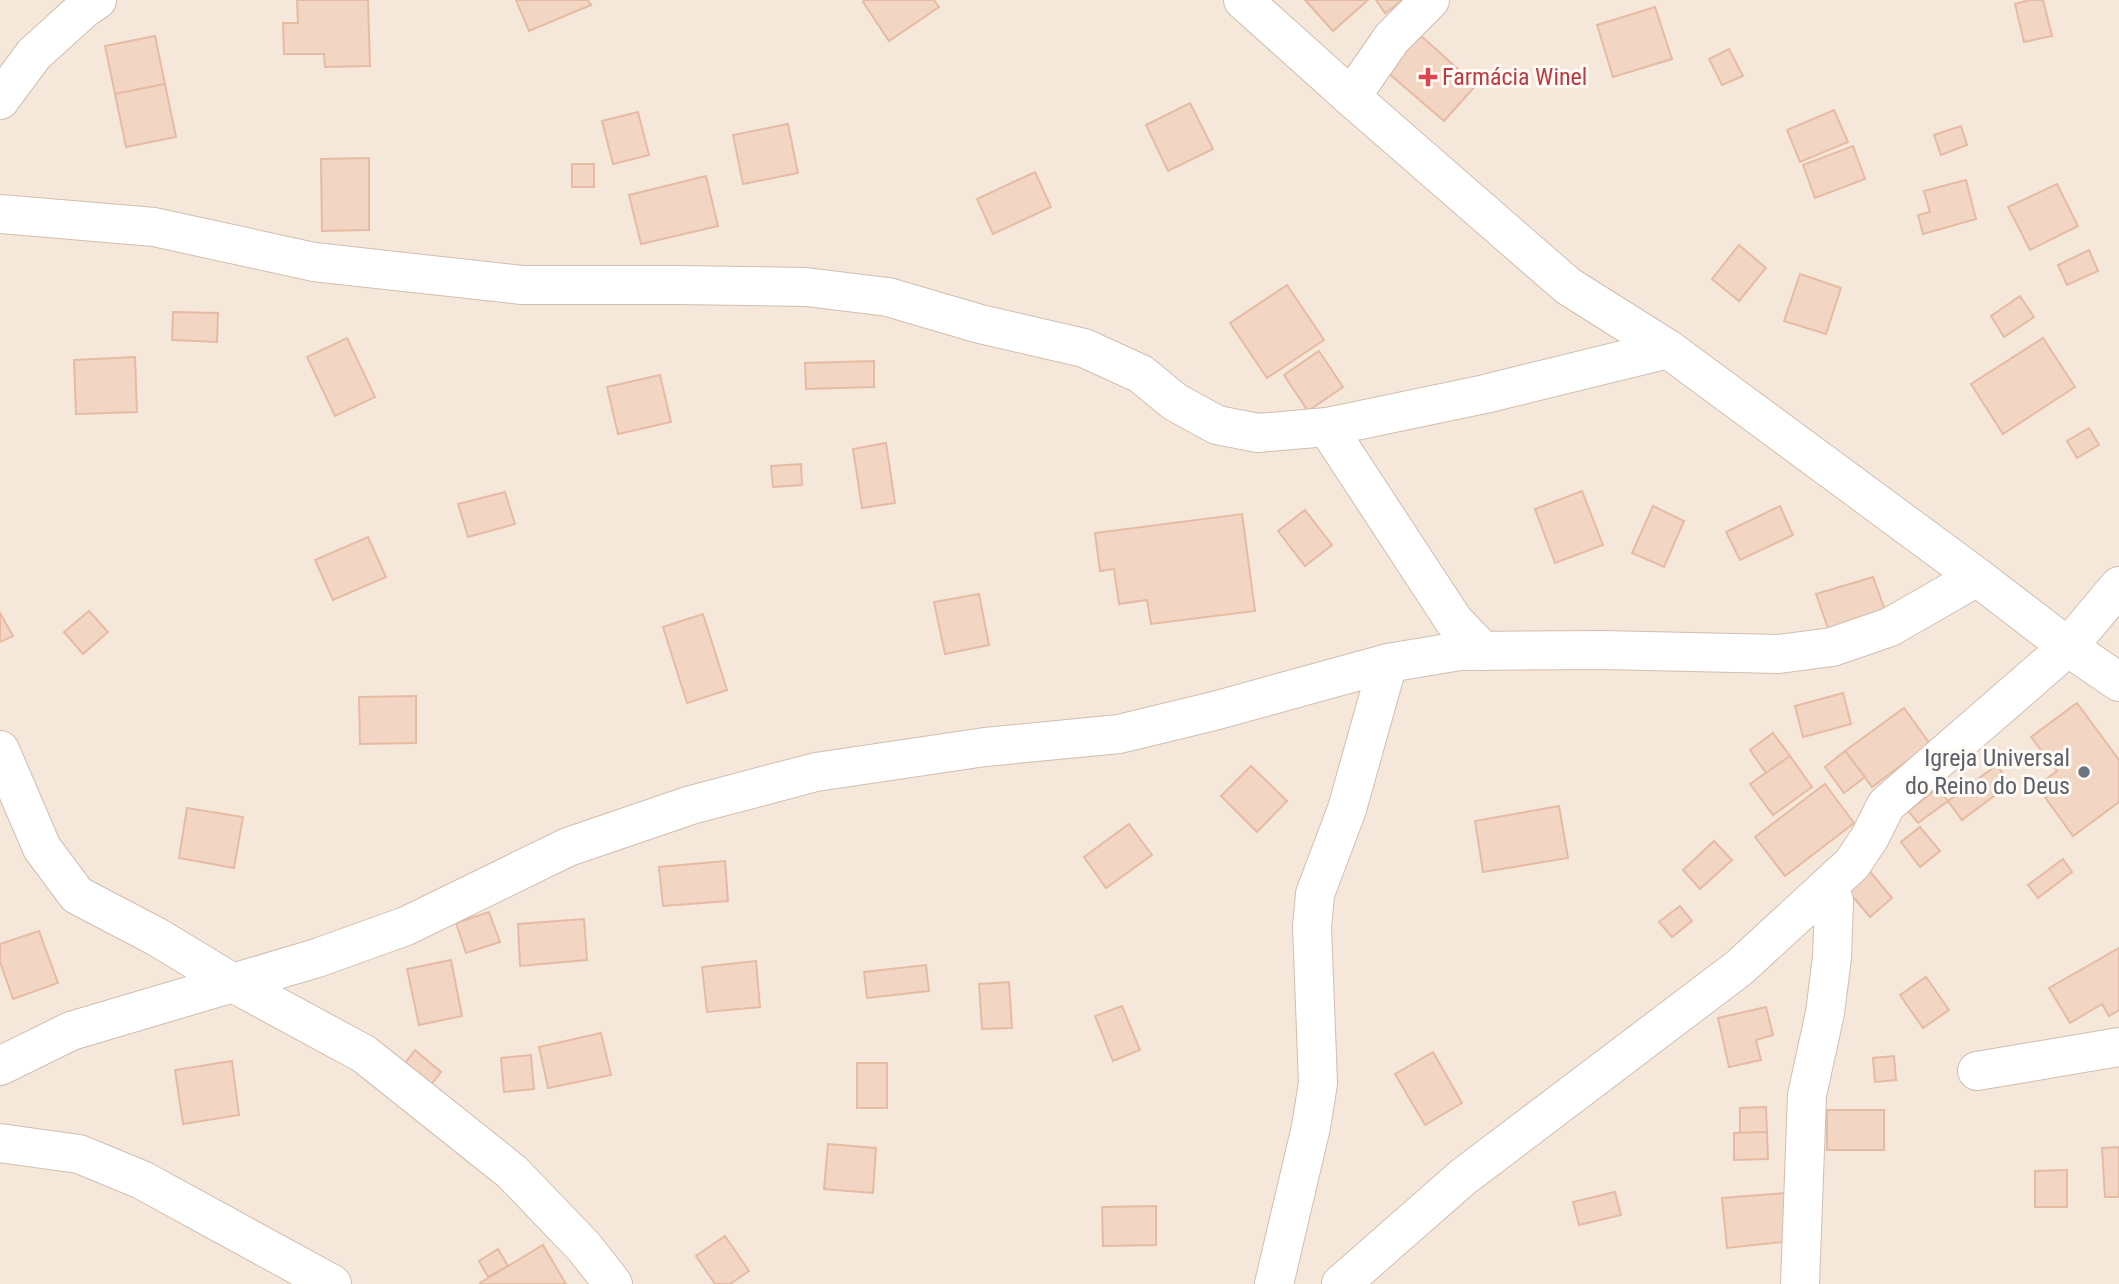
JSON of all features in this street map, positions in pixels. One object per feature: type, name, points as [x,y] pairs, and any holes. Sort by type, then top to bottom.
[{"type":"street","points":[[0,100],[34,54],[97,0]]},
{"type":"street","points":[[1243,0],[1568,286],[1668,349],[1977,576],[2068,647],[2119,682]]},
{"type":"street","points":[[1351,97],[1392,38],[1430,0]]},
{"type":"street","points":[[0,214],[154,227],[314,262],[522,285],[806,287],[888,297],[979,324],[1084,348],[1141,374],[1175,402],[1217,425],[1258,433],[1327,427],[1485,394],[1668,349]]},
{"type":"street","points":[[1327,427],[1454,621],[1483,651]]},
{"type":"street","points":[[0,1066],[71,1031],[317,958],[406,926],[568,847],[691,806],[816,772],[985,747],[1119,734],[1388,663],[1460,651],[1602,650],[1779,654],[1832,647],[1890,627],[1977,576]]},
{"type":"street","points":[[1341,1284],[1463,1177],[1738,968],[1852,864],[1886,806],[2068,647],[2119,586]]},
{"type":"street","points":[[1274,1284],[1311,1127],[1318,1083],[1312,927],[1315,894],[1347,809],[1388,663]]},
{"type":"street","points":[[7,767],[41,848],[77,895],[364,1054],[512,1172],[584,1247],[613,1284]]},
{"type":"street","points":[[0,821],[7,767]]},
{"type":"street","points":[[1800,1284],[1807,1096],[1825,1013],[1832,957],[1834,901],[1829,885]]},
{"type":"street","points":[[1977,1071],[2119,1047]]},
{"type":"street","points":[[0,1143],[79,1154],[142,1180],[332,1284]]},
{"type":"shaded area","points":[[0,0],[2119,0],[2119,1284],[0,1284]]},
{"type":"building","points":[[297,0],[368,0],[370,66],[325,67],[324,54],[284,54],[283,23],[298,23]]},
{"type":"building","points":[[516,0],[588,0],[591,5],[529,31]]},
{"type":"building","points":[[934,0],[939,7],[889,41],[863,2]]},
{"type":"building","points":[[1305,0],[1368,0],[1333,31]]},
{"type":"building","points":[[1376,0],[1403,0],[1385,13]]},
{"type":"building","points":[[2043,0],[2052,36],[2024,42],[2015,4]]},
{"type":"building","points":[[1655,7],[1672,59],[1613,77],[1597,25]]},
{"type":"building","points":[[1420,35],[1476,85],[1444,121],[1387,72]]},
{"type":"building","points":[[155,36],[165,84],[115,94],[105,46]]},
{"type":"building","points":[[1729,49],[1743,76],[1722,85],[1709,59]]},
{"type":"building","points":[[165,84],[176,137],[126,147],[115,94]]},
{"type":"building","points":[[1190,103],[1213,149],[1168,171],[1146,125]]},
{"type":"building","points":[[1834,110],[1848,142],[1800,162],[1787,130]]},
{"type":"building","points":[[638,112],[649,155],[613,164],[602,121]]},
{"type":"building","points":[[788,124],[798,173],[743,184],[733,135]]},
{"type":"building","points":[[1961,126],[1967,145],[1941,155],[1934,135]]},
{"type":"building","points":[[1853,146],[1865,179],[1815,198],[1803,165]]},
{"type":"building","points":[[369,158],[369,230],[322,231],[321,159]]},
{"type":"building","points":[[572,164],[594,164],[594,187],[572,187]]},
{"type":"building","points":[[1035,172],[1051,207],[993,234],[977,199]]},
{"type":"building","points":[[706,176],[718,226],[641,244],[629,195]]},
{"type":"building","points":[[1966,180],[1976,219],[1923,234],[1918,215],[1930,212],[1924,191]]},
{"type":"building","points":[[2057,184],[2078,226],[2030,250],[2008,207]]},
{"type":"building","points":[[1739,245],[1766,268],[1739,301],[1712,279]]},
{"type":"building","points":[[2089,250],[2098,271],[2067,285],[2058,265]]},
{"type":"building","points":[[1800,274],[1841,288],[1826,334],[1784,321]]},
{"type":"building","points":[[1287,285],[1324,340],[1267,378],[1230,323]]},
{"type":"building","points":[[2020,296],[2034,317],[2004,337],[1991,316]]},
{"type":"building","points":[[173,312],[218,313],[217,342],[172,340]]},
{"type":"building","points":[[347,338],[375,397],[335,416],[307,357]]},
{"type":"building","points":[[2043,338],[2075,387],[2003,434],[1971,384]]},
{"type":"building","points":[[1319,351],[1343,387],[1308,411],[1284,375]]},
{"type":"building","points":[[135,357],[137,412],[76,414],[74,360]]},
{"type":"building","points":[[874,361],[874,387],[806,389],[805,363]]},
{"type":"building","points":[[660,375],[671,422],[618,434],[607,387]]},
{"type":"building","points":[[2089,428],[2099,445],[2077,458],[2067,441]]},
{"type":"building","points":[[886,443],[895,503],[862,508],[853,449]]},
{"type":"building","points":[[801,464],[802,485],[773,487],[771,466]]},
{"type":"building","points":[[1582,491],[1603,545],[1555,563],[1535,509]]},
{"type":"building","points":[[505,492],[515,524],[468,537],[458,504]]},
{"type":"building","points":[[1653,506],[1684,521],[1664,567],[1632,553]]},
{"type":"building","points":[[1780,506],[1793,535],[1740,560],[1726,532]]},
{"type":"building","points":[[1305,510],[1332,545],[1305,566],[1278,531]]},
{"type":"building","points":[[1242,514],[1255,611],[1151,624],[1147,600],[1119,604],[1114,569],[1100,571],[1095,533]]},
{"type":"building","points":[[368,537],[386,577],[333,600],[315,560]]},
{"type":"building","points":[[1873,577],[1886,613],[1829,631],[1816,594]]},
{"type":"building","points":[[979,594],[989,645],[945,654],[934,602]]},
{"type":"building","points":[[89,611],[108,632],[83,654],[64,632]]},
{"type":"building","points":[[0,613],[13,636],[0,642]]},
{"type":"building","points":[[703,614],[727,690],[687,703],[663,627]]},
{"type":"building","points":[[1843,693],[1851,724],[1803,737],[1795,706]]},
{"type":"building","points":[[416,696],[416,743],[360,744],[359,697]]},
{"type":"building","points":[[2077,703],[2119,760],[2119,802],[2073,836],[2037,786],[2057,771],[2031,737]]},
{"type":"building","points":[[1904,708],[1930,744],[1872,787],[1845,751]]},
{"type":"building","points":[[1773,733],[1790,756],[1766,773],[1750,750]]},
{"type":"building","points":[[1845,751],[1865,777],[1844,793],[1825,767]]},
{"type":"building","points":[[1790,756],[1812,787],[1773,815],[1750,784]]},
{"type":"building","points":[[1997,765],[2010,784],[1962,820],[1948,801]]},
{"type":"building","points":[[1251,766],[1287,801],[1257,832],[1221,796]]},
{"type":"building","points":[[1825,784],[1854,823],[1785,876],[1755,837]]},
{"type":"building","points":[[1938,788],[1948,801],[1918,823],[1908,811]]},
{"type":"building","points":[[1559,806],[1568,858],[1483,872],[1475,821]]},
{"type":"building","points":[[187,808],[243,817],[234,868],[179,858]]},
{"type":"building","points":[[1129,824],[1152,855],[1106,888],[1084,857]]},
{"type":"building","points":[[1920,827],[1940,851],[1920,867],[1901,842]]},
{"type":"building","points":[[1714,841],[1732,860],[1700,889],[1683,870]]},
{"type":"building","points":[[2063,859],[2072,872],[2038,898],[2028,885]]},
{"type":"building","points":[[725,861],[728,901],[663,906],[659,867]]},
{"type":"building","points":[[1866,867],[1892,898],[1870,917],[1844,886]]},
{"type":"building","points":[[1680,906],[1692,921],[1672,937],[1659,922]]},
{"type":"building","points":[[489,912],[500,942],[466,953],[456,923]]},
{"type":"building","points":[[584,919],[587,960],[520,966],[518,924]]},
{"type":"building","points":[[39,931],[58,983],[13,999],[0,962],[0,944]]},
{"type":"building","points":[[2119,948],[2119,1010],[2109,1016],[2102,1004],[2070,1023],[2049,988]]},
{"type":"building","points":[[451,960],[462,1016],[419,1025],[407,969]]},
{"type":"building","points":[[756,961],[760,1007],[707,1012],[702,967]]},
{"type":"building","points":[[926,965],[929,991],[867,998],[864,972]]},
{"type":"building","points":[[1926,977],[1949,1010],[1923,1028],[1900,995]]},
{"type":"building","points":[[1009,982],[1012,1028],[982,1029],[979,984]]},
{"type":"building","points":[[1122,1006],[1140,1050],[1113,1061],[1095,1016]]},
{"type":"building","points":[[1766,1007],[1773,1035],[1756,1040],[1761,1060],[1729,1067],[1718,1018]]},
{"type":"building","points":[[601,1033],[611,1075],[548,1088],[539,1047]]},
{"type":"building","points":[[415,1050],[441,1072],[426,1091],[400,1070]]},
{"type":"building","points":[[1433,1052],[1462,1103],[1425,1125],[1395,1074]]},
{"type":"building","points":[[531,1055],[534,1089],[504,1092],[501,1058]]},
{"type":"building","points":[[1894,1056],[1896,1080],[1875,1082],[1873,1058]]},
{"type":"building","points":[[232,1061],[239,1115],[183,1124],[175,1070]]},
{"type":"building","points":[[857,1063],[887,1063],[887,1108],[857,1108]]},
{"type":"building","points":[[1766,1107],[1767,1132],[1740,1133],[1740,1108]]},
{"type":"building","points":[[1827,1110],[1884,1110],[1884,1150],[1827,1150]]},
{"type":"building","points":[[1767,1132],[1768,1159],[1734,1160],[1734,1133]]},
{"type":"building","points":[[828,1144],[876,1148],[873,1193],[824,1189]]},
{"type":"building","points":[[2119,1147],[2119,1197],[2105,1197],[2102,1148]]},
{"type":"building","points":[[2067,1170],[2067,1207],[2035,1207],[2035,1171]]},
{"type":"building","points":[[1615,1192],[1621,1215],[1579,1225],[1573,1202]]},
{"type":"building","points":[[1786,1193],[1791,1241],[1727,1248],[1722,1198]]},
{"type":"building","points":[[1156,1206],[1156,1245],[1103,1246],[1102,1207]]},
{"type":"building","points":[[725,1236],[749,1271],[730,1284],[715,1284],[696,1256]]},
{"type":"building","points":[[543,1245],[566,1284],[480,1283]]},
{"type":"building","points":[[498,1249],[508,1266],[488,1277],[479,1261]]},
{"type":"place","name":"Farmácia Winel","points":[[1428,77]]},
{"type":"place","name":"Igreja Universal do Reino do Deus","points":[[2084,772]]}]
